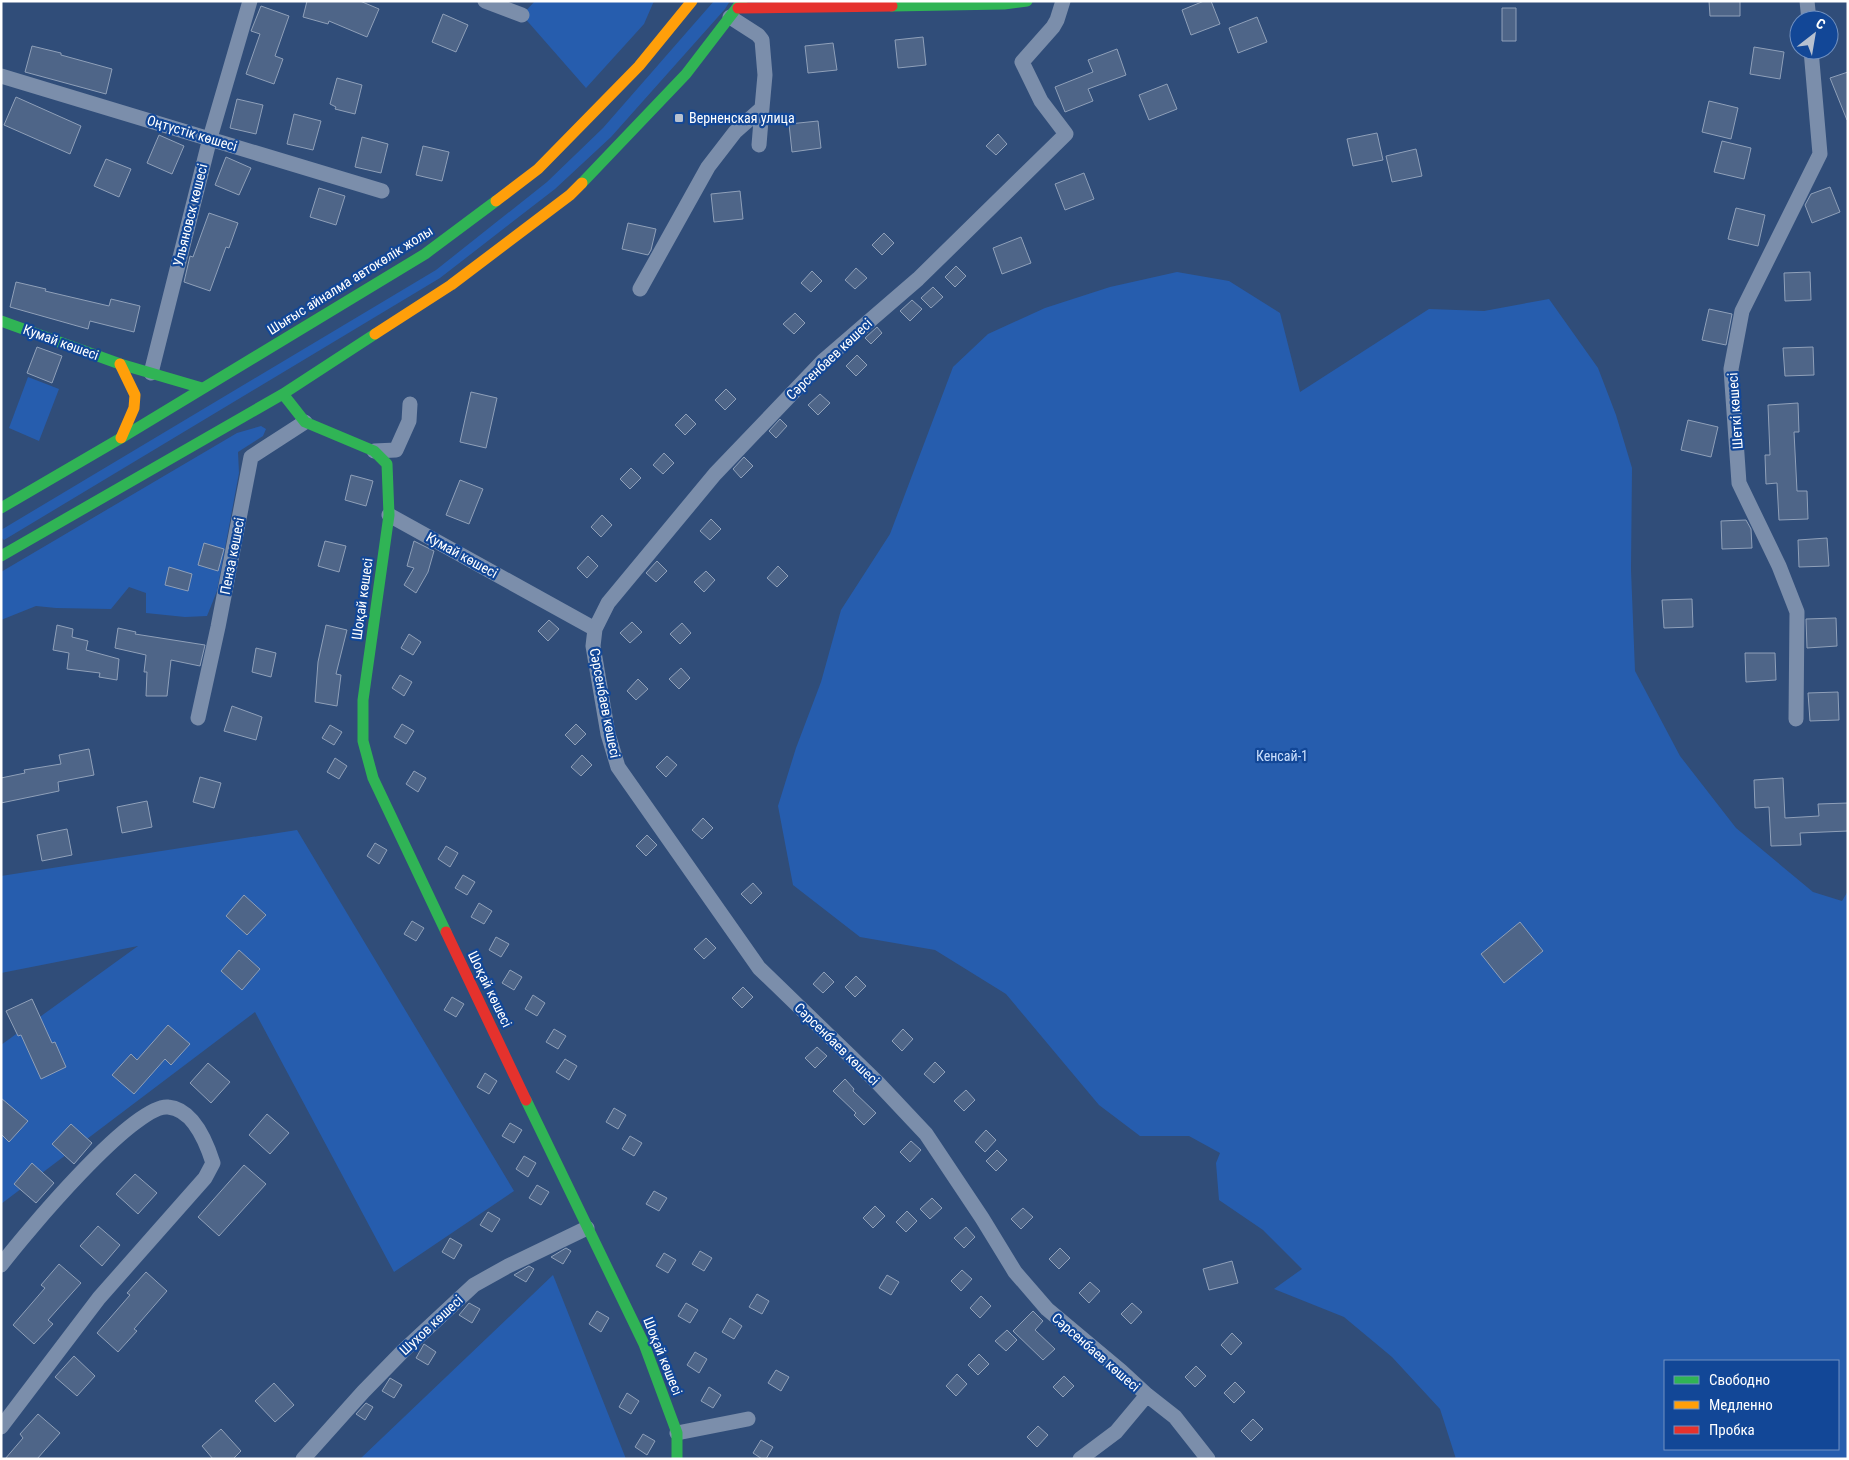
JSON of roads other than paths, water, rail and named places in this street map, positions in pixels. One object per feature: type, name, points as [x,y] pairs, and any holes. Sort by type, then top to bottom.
[{"type":"street","name":"Ульяновск көшесі","points":[[151,372],[210,138],[250,1]]},
{"type":"street","points":[[485,1],[522,15]]},
{"type":"street","name":"Шығыс айналма автокөлік жолы","points":[[1,508],[121,438],[425,254],[538,169],[640,66],[692,1]]},
{"type":"street","points":[[1,556],[282,394],[451,286],[570,195],[686,74],[737,9],[811,5],[1004,4],[1027,1]]},
{"type":"street","name":"Сәрсенбаев көшесі","points":[[1063,1],[1053,27],[1022,62],[1041,101],[1066,134],[918,278],[823,361],[715,474],[608,602],[595,629],[593,646],[608,734],[618,767],[759,968],[878,1083],[926,1134],[982,1218],[1014,1272],[1047,1310],[1121,1371],[1146,1395],[1175,1417],[1208,1459]]},
{"type":"street","points":[[737,9],[762,40],[765,75],[759,145]]},
{"type":"street","name":"Шеткі көшесі","points":[[1796,719],[1797,612],[1779,566],[1739,483],[1731,369],[1742,311],[1820,154],[1812,60]]},
{"type":"street","name":"Оңтүстік көшесі","points":[[1,76],[382,191]]},
{"type":"street","points":[[640,289],[708,167],[735,132],[762,108]]},
{"type":"street","name":"Кумай көшесі","points":[[1,321],[120,364],[202,388]]},
{"type":"street","points":[[120,364],[135,395],[134,408],[121,438]]},
{"type":"street","points":[[282,394],[305,422],[374,451],[387,464],[389,515]]},
{"type":"street","points":[[374,451],[396,450],[409,421],[410,404]]},
{"type":"street","name":"Пенза көшесі","points":[[198,718],[251,457],[305,422]]},
{"type":"street","name":"Кумай көшесі","points":[[389,515],[595,629]]},
{"type":"street","name":"Шоқай көшесі","points":[[389,515],[363,700],[363,741],[372,778],[644,1344],[677,1432],[677,1459]]},
{"type":"street","points":[[1,1265],[54,1201],[121,1135],[150,1112],[167,1106],[186,1114],[207,1142],[213,1163],[205,1178],[99,1298],[1,1427]]},
{"type":"street","name":"Шухов көшесі","points":[[303,1459],[403,1351],[474,1285],[508,1266],[587,1228]]},
{"type":"street","name":"Сәрсенбаев көшесі","points":[[1080,1459],[1116,1432],[1146,1395]]},
{"type":"street","points":[[677,1432],[748,1419]]},
{"type":"place","name":"Верненская улица","points":[[679,118]]},
{"type":"park label","name":"Кенсай-1","points":[[1282,756]]}]
